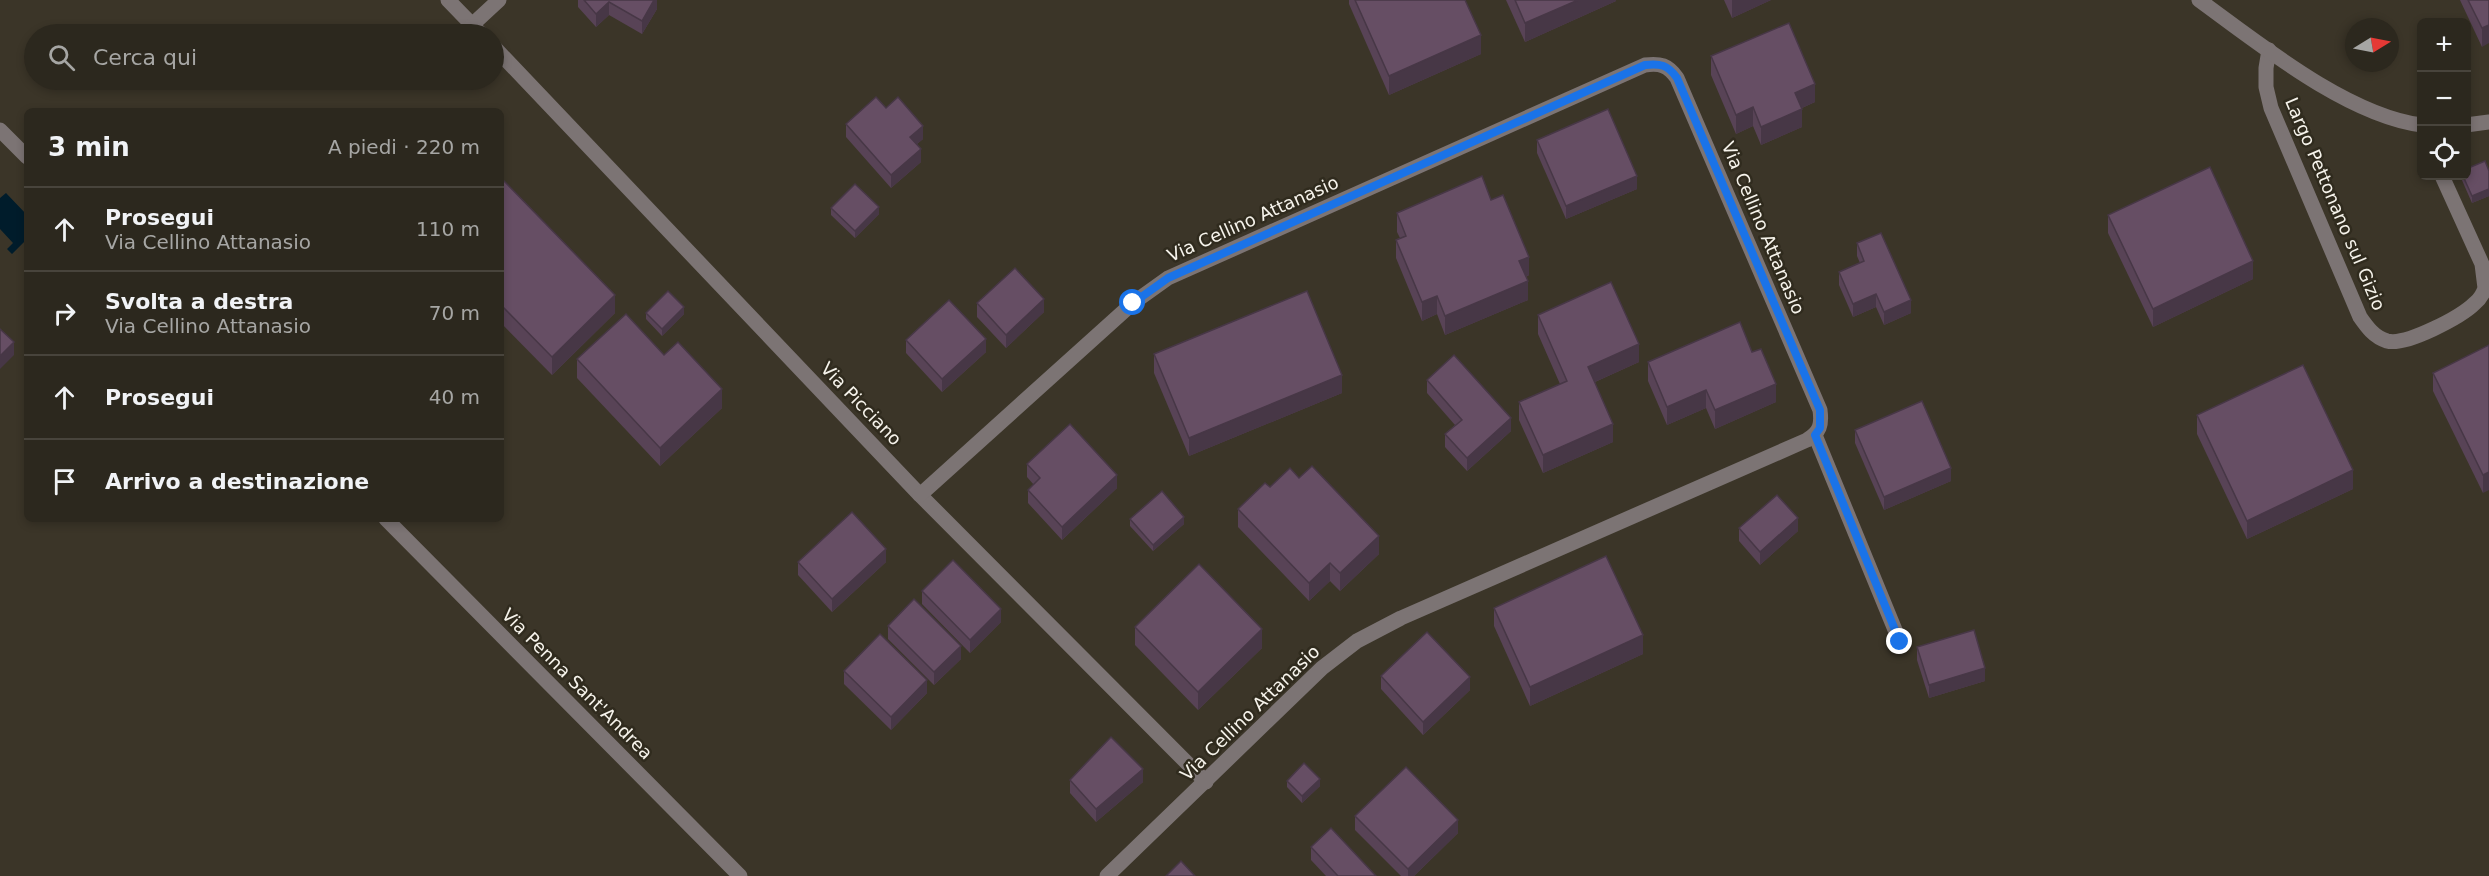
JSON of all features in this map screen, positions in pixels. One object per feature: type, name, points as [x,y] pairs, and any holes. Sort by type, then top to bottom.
[{"type":"street","points":[[448,0],[471,24]]},
{"type":"street","points":[[480,24],[500,0]]},
{"type":"street","points":[[2199,0],[2301,72],[2367,108],[2417,125]]},
{"type":"street","name":"Largo Pettonano sul Gizio","points":[[2268,50],[2266,87],[2280,130],[2360,317],[2377,337],[2389,342],[2401,342],[2454,318],[2475,304],[2486,288],[2482,264],[2444,180]]},
{"type":"street","name":"Via Picciano","points":[[504,58],[920,495],[1206,782]]},
{"type":"street","name":"Via Cellino Attanasio","points":[[920,495],[1133,303],[1168,278],[1645,65],[1663,64],[1671,69],[1691,110],[1820,410],[1820,428],[1815,435],[1370,633],[1322,668],[1107,876]]},
{"type":"street","points":[[2471,124],[2489,122]]},
{"type":"street","points":[[0,130],[24,154]]},
{"type":"street","points":[[1815,435],[1900,642]]},
{"type":"street","name":"Via Penna Sant'Andrea","points":[[389,522],[740,876]]},
{"type":"water","points":[[6,193],[24,212],[24,242],[12,254],[7,249],[13,243],[0,229],[0,198]]},
{"type":"building","points":[[584,0],[654,0],[642,21],[609,2],[596,14]]},
{"type":"building","points":[[1355,0],[1465,0],[1481,35],[1389,76]]},
{"type":"building","points":[[1515,0],[1578,0],[1525,23]]},
{"type":"building","points":[[2468,0],[2489,0],[2489,25],[2482,28]]},
{"type":"building","points":[[1789,23],[1815,84],[1795,93],[1802,109],[1761,127],[1753,107],[1736,115],[1711,56]]},
{"type":"building","points":[[876,97],[886,108],[898,97],[923,126],[910,137],[921,149],[891,175],[846,124]]},
{"type":"building","points":[[1608,109],[1637,176],[1566,206],[1537,140]]},
{"type":"building","points":[[2485,161],[2489,171],[2489,189],[2472,196],[2465,180],[2471,180],[2471,167]]},
{"type":"building","points":[[2210,167],[2253,261],[2153,309],[2108,215]]},
{"type":"building","points":[[1482,176],[1491,200],[1503,195],[1529,257],[1519,261],[1528,281],[1445,316],[1437,296],[1422,302],[1396,240],[1406,236],[1397,213]]},
{"type":"building","points":[[504,181],[615,295],[552,357],[504,308]]},
{"type":"building","points":[[855,184],[879,207],[855,231],[831,208]]},
{"type":"building","points":[[1881,233],[1911,300],[1884,312],[1876,294],[1853,304],[1839,272],[1864,261],[1857,243]]},
{"type":"building","points":[[1015,268],[1044,299],[1006,335],[977,303]]},
{"type":"building","points":[[1611,282],[1639,344],[1588,367],[1613,424],[1543,455],[1519,402],[1567,381],[1538,315]]},
{"type":"building","points":[[668,291],[684,307],[662,329],[646,313]]},
{"type":"building","points":[[1307,291],[1342,375],[1189,438],[1154,354]]},
{"type":"building","points":[[949,300],[986,339],[942,379],[906,340]]},
{"type":"building","points":[[626,314],[664,355],[678,342],[722,389],[660,448],[577,359]]},
{"type":"building","points":[[1740,322],[1752,352],[1761,349],[1776,384],[1715,410],[1706,390],[1667,407],[1648,362]]},
{"type":"building","points":[[0,329],[14,342],[0,356]]},
{"type":"building","points":[[2489,345],[2489,472],[2483,475],[2433,373]]},
{"type":"building","points":[[1454,355],[1511,418],[1467,458],[1445,434],[1462,420],[1427,380]]},
{"type":"building","points":[[2303,365],[2353,470],[2247,521],[2197,415]]},
{"type":"building","points":[[1922,401],[1951,468],[1884,497],[1855,430]]},
{"type":"building","points":[[1070,424],[1117,475],[1062,527],[1028,490],[1040,478],[1027,464]]},
{"type":"building","points":[[1312,466],[1379,536],[1340,573],[1330,563],[1309,583],[1238,509],[1265,483],[1270,487],[1290,468],[1299,478]]},
{"type":"building","points":[[1162,491],[1184,517],[1153,545],[1130,519]]},
{"type":"building","points":[[1777,495],[1798,518],[1760,552],[1739,528]]},
{"type":"building","points":[[852,512],[886,549],[832,599],[798,562]]},
{"type":"building","points":[[1606,556],[1643,635],[1530,687],[1494,608]]},
{"type":"building","points":[[953,560],[1001,609],[970,640],[922,591]]},
{"type":"building","points":[[1199,564],[1262,629],[1198,692],[1135,627]]},
{"type":"building","points":[[914,599],[961,646],[934,672],[888,626]]},
{"type":"building","points":[[1974,630],[1985,668],[1929,685],[1917,647]]},
{"type":"building","points":[[1427,632],[1470,677],[1423,722],[1381,676]]},
{"type":"building","points":[[880,634],[927,680],[891,717],[844,671]]},
{"type":"building","points":[[1111,737],[1143,769],[1096,809],[1070,780]]},
{"type":"building","points":[[1304,763],[1320,779],[1302,796],[1287,781]]},
{"type":"building","points":[[1406,767],[1458,820],[1408,869],[1355,816]]},
{"type":"building","points":[[1331,828],[1376,876],[1338,876],[1311,847]]},
{"type":"building","points":[[1181,861],[1195,876],[1166,876]]},
{"type":"route","points":[[1133,303],[1168,278],[1645,65],[1663,64],[1671,69],[1677,78],[1820,410],[1820,428],[1815,435],[1900,642]]}]
